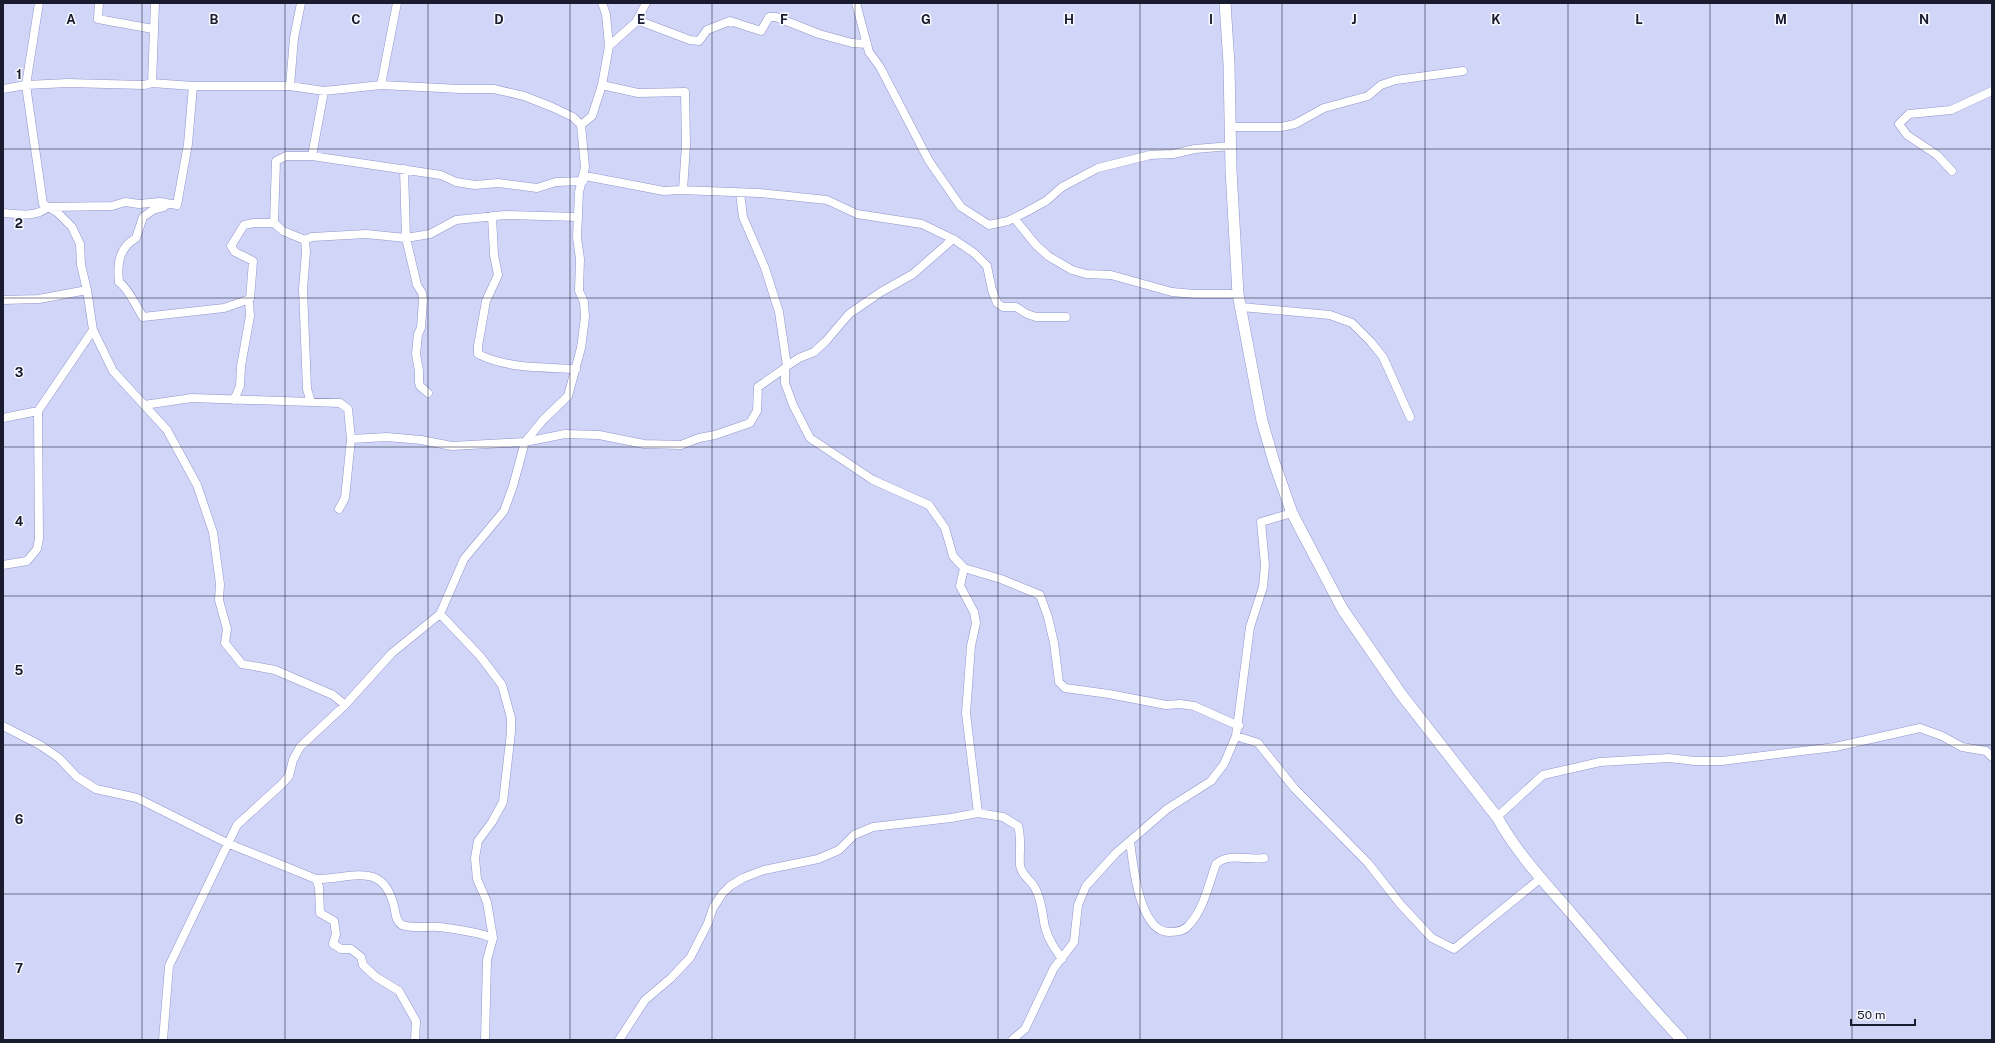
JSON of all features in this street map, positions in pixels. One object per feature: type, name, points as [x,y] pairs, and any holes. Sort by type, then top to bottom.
[{"type":"street","points":[[39,3],[26,85],[43,204],[57,212],[72,227],[80,244],[81,265],[87,290],[93,330],[113,372],[167,430],[197,485],[213,532],[220,584],[219,600],[227,629],[225,643],[242,664],[275,670],[333,695],[345,705]]},
{"type":"street","points":[[99,3],[98,19],[153,29]]},
{"type":"street","points":[[152,83],[155,3]]},
{"type":"street","points":[[290,86],[294,38],[301,3]]},
{"type":"street","points":[[381,85],[389,54],[392,21],[397,3]]},
{"type":"street","points":[[581,125],[592,116],[602,85],[609,46],[606,14],[602,3]]},
{"type":"street","points":[[609,46],[637,20],[646,3]]},
{"type":"street","points":[[856,3],[869,52],[880,67],[930,161],[961,206],[989,225],[1014,218],[1046,201],[1062,187],[1098,168],[1150,155],[1173,154],[1195,149],[1231,146]]},
{"type":"street","points":[[1225,3],[1229,64],[1230,127],[1238,294],[1262,421],[1292,513],[1343,610],[1401,694],[1497,817],[1503,829],[1541,878],[1655,1011],[1682,1040]]},
{"type":"street","points":[[637,20],[690,40],[699,41],[707,30],[730,21],[761,31],[769,18],[776,17],[819,34],[852,43],[867,44]]},
{"type":"street","points":[[1230,127],[1281,127],[1295,124],[1324,108],[1368,96],[1381,85],[1396,80],[1463,71]]},
{"type":"street","points":[[3,89],[26,85],[144,85],[152,83],[193,86],[290,86],[324,92],[381,85],[460,89],[494,88],[524,96],[552,107],[573,117],[581,125],[585,167],[584,179],[579,192],[579,291],[584,302],[585,317],[576,368],[568,396],[543,420],[525,442],[513,486],[504,511],[464,559],[440,614],[392,653],[345,705],[300,747],[293,760],[288,776],[282,784],[237,825],[227,843],[200,906],[169,966],[163,1040]]},
{"type":"street","points":[[602,85],[638,93],[685,92],[686,145],[683,190]]},
{"type":"street","points":[[3,213],[30,215],[42,212],[48,207],[112,206],[125,202],[139,204],[166,203],[177,205],[188,144],[193,86]]},
{"type":"street","points":[[1952,171],[1937,155],[1907,135],[1899,124],[1910,114],[1951,110],[1992,91]]},
{"type":"street","points":[[312,156],[324,92]]},
{"type":"street","points":[[274,224],[276,161],[286,156],[312,156],[404,169],[441,175],[456,182],[475,185],[498,183],[537,188],[556,182],[584,179],[664,191],[683,190],[796,196],[827,200],[857,214],[922,224],[953,239],[974,253],[987,266],[992,290],[998,303],[1003,307],[1016,307],[1027,314],[1036,317],[1066,317]]},
{"type":"street","points":[[404,169],[406,238],[417,286],[422,293],[423,300],[421,328],[418,334],[416,354],[420,386],[428,394]]},
{"type":"street","points":[[740,193],[743,217],[765,268],[779,312],[786,367],[785,383],[793,405],[810,438],[874,480],[930,505],[945,528],[953,556],[964,568],[1001,579],[1040,595],[1048,617],[1054,643],[1059,682],[1065,688],[1109,694],[1166,705],[1180,704],[1194,706],[1239,726]]},
{"type":"street","points":[[166,203],[164,207],[153,210],[143,216],[136,238],[127,243],[122,250],[119,263],[119,282],[126,287],[134,305],[143,316],[224,308],[236,302],[249,300]]},
{"type":"street","points":[[234,400],[240,386],[241,366],[251,312],[249,300],[252,291],[253,261],[235,252],[231,246],[244,225],[254,223],[274,224],[283,230],[305,240],[312,237],[366,234],[406,238],[430,234],[456,220],[492,216],[578,217]]},
{"type":"street","points":[[492,216],[494,255],[498,275],[486,301],[478,354],[490,360],[512,365],[576,368]]},
{"type":"street","points":[[1014,218],[1036,245],[1048,256],[1072,270],[1086,274],[1111,275],[1172,292],[1195,294],[1238,294]]},
{"type":"street","points":[[351,439],[387,437],[421,440],[452,446],[525,442],[565,434],[599,435],[644,444],[681,446],[699,438],[715,435],[750,423],[757,411],[758,387],[799,358],[814,352],[826,341],[849,314],[880,292],[913,274],[953,239]]},
{"type":"street","points":[[305,240],[306,252],[303,289],[307,388],[311,402]]},
{"type":"street","points":[[3,300],[39,299],[87,290]]},
{"type":"street","points":[[1241,307],[1330,315],[1352,323],[1371,342],[1383,357],[1410,417]]},
{"type":"street","points":[[3,566],[27,561],[37,549],[39,539],[38,411],[93,330]]},
{"type":"street","points":[[144,405],[192,398],[340,403],[348,409],[351,439],[345,498],[339,509]]},
{"type":"street","points":[[3,418],[38,411]]},
{"type":"street","points":[[1012,1040],[1025,1029],[1054,968],[1074,942],[1078,905],[1086,886],[1116,853],[1167,808],[1211,781],[1224,764],[1239,726],[1250,627],[1263,587],[1265,565],[1261,522],[1292,513]]},
{"type":"street","points":[[964,568],[960,586],[974,612],[976,623],[971,646],[966,713],[978,813]]},
{"type":"street","points":[[440,614],[480,656],[502,685],[511,718],[511,732],[503,802],[492,822],[478,841],[476,858],[477,879],[487,902],[492,938],[487,960],[485,1040]]},
{"type":"street","points":[[3,726],[40,745],[59,758],[77,777],[96,788],[137,798],[227,843],[316,879],[358,874],[370,876],[381,881],[386,887],[394,905],[397,920],[401,924],[407,926],[440,927],[492,938]]},
{"type":"street","points":[[1497,817],[1543,775],[1600,762],[1669,758],[1695,761],[1729,760],[1835,747],[1920,728],[1942,736],[1962,747],[1986,751],[1992,757]]},
{"type":"street","points":[[1236,736],[1258,743],[1295,790],[1368,863],[1401,905],[1432,938],[1454,949],[1541,878]]},
{"type":"street","points":[[619,1040],[645,1000],[671,978],[690,958],[708,923],[713,908],[722,894],[730,886],[764,870],[818,859],[840,850],[854,836],[873,827],[952,818],[978,813],[1003,817],[1018,826],[1020,834],[1020,867],[1026,878],[1035,887],[1042,906],[1045,928],[1054,948],[1062,959]]},
{"type":"street","points":[[1130,841],[1139,896],[1147,915],[1160,930],[1168,933],[1179,932],[1190,924],[1199,909],[1216,864],[1222,858],[1231,857],[1252,860],[1264,858]]},
{"type":"street","points":[[316,879],[319,887],[320,913],[334,921],[336,934],[333,944],[341,949],[351,948],[361,957],[363,965],[372,973],[399,991],[416,1021],[415,1040]]}]
